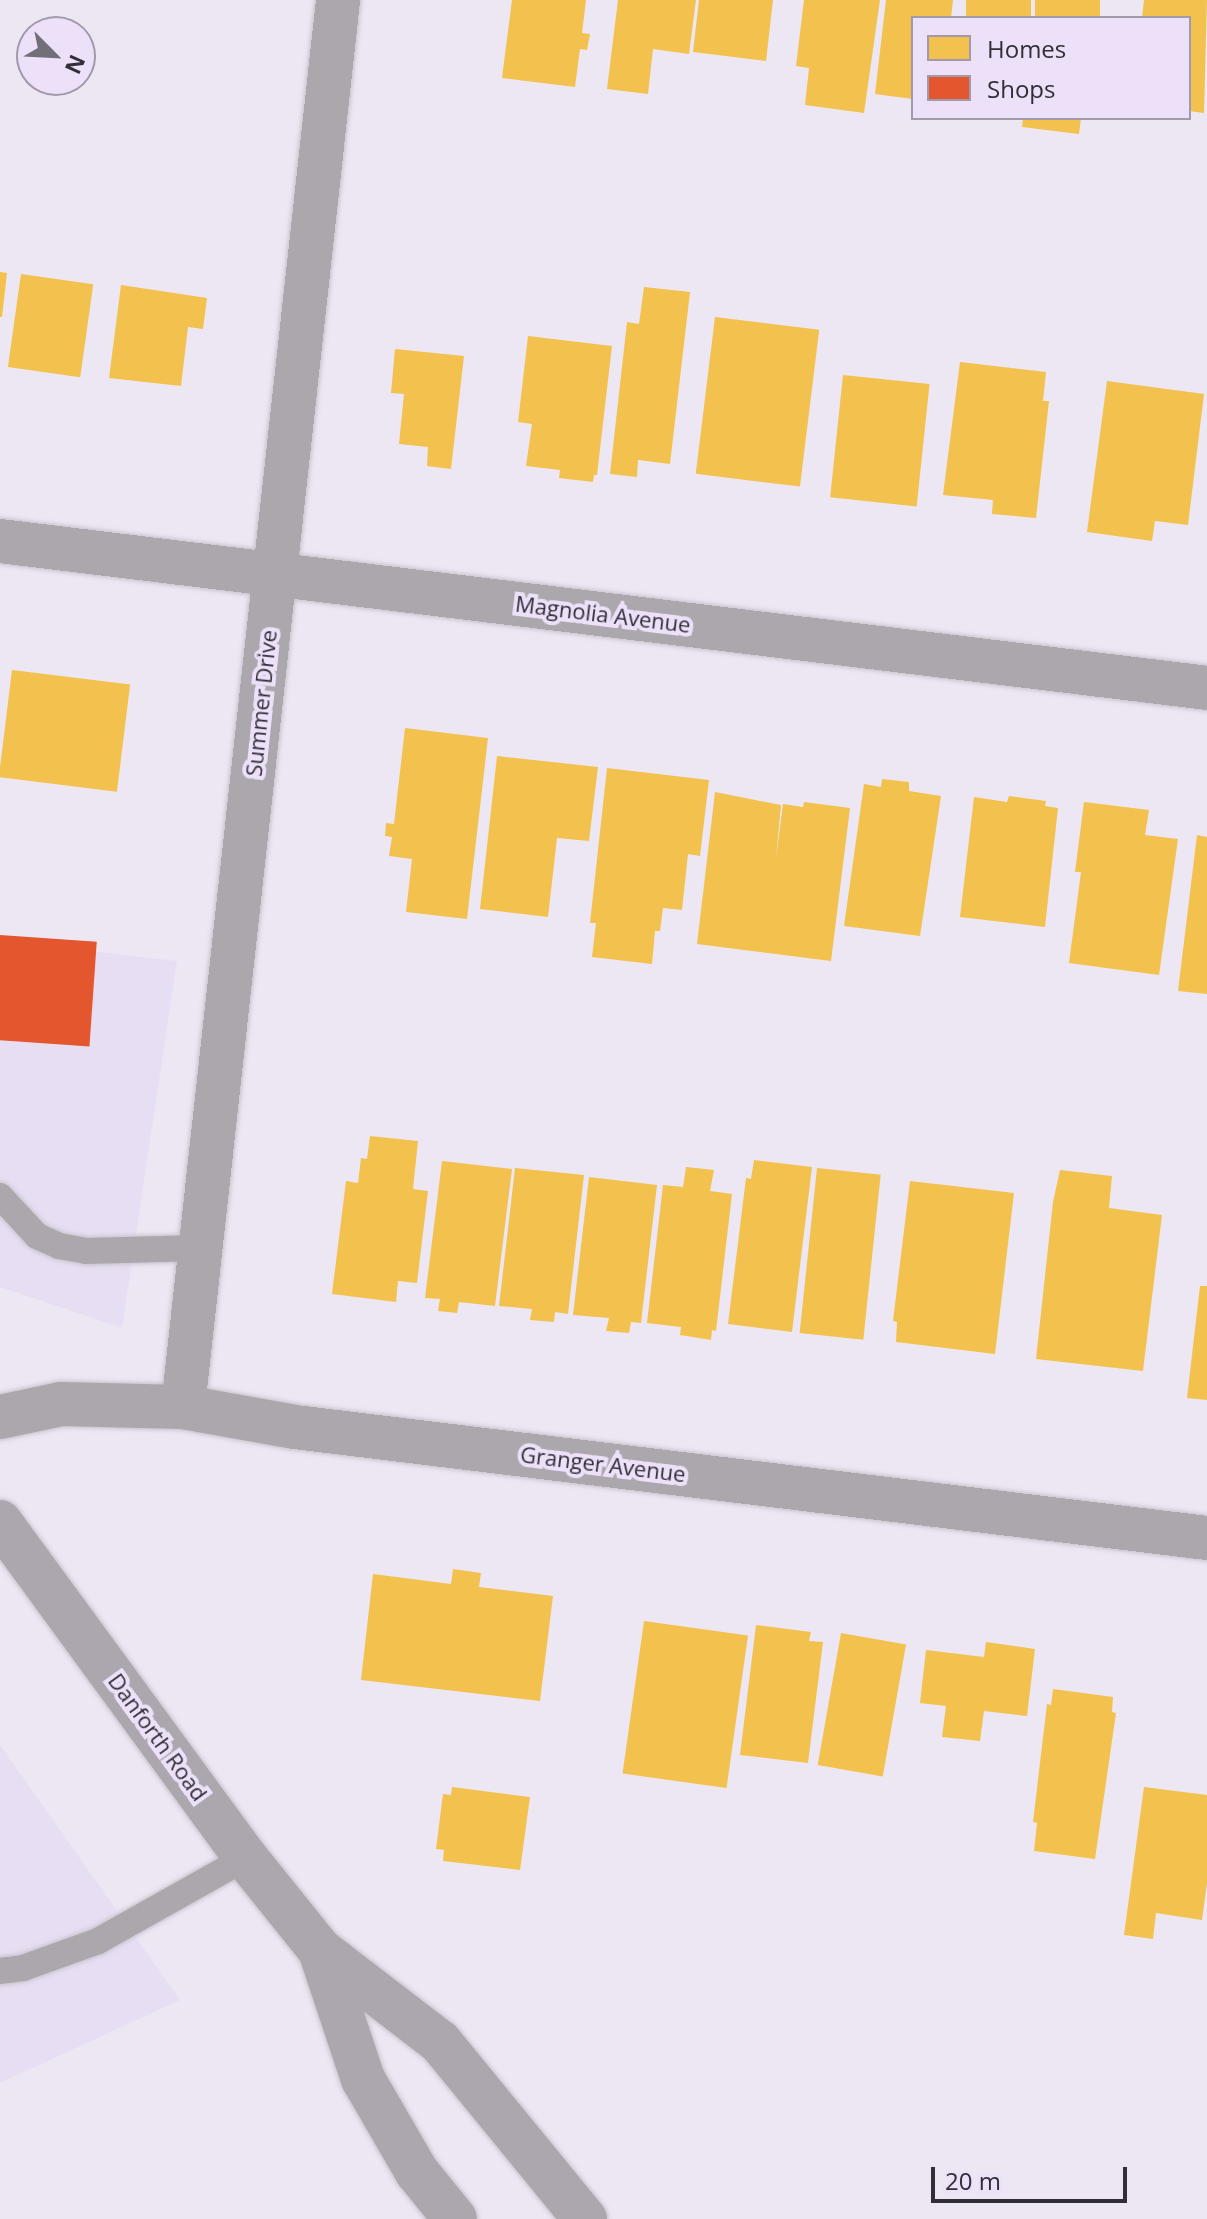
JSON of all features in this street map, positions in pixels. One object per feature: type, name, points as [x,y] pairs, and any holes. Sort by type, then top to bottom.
[{"type":"main road","name":"Danforth Road","points":[[0,1522],[246,1858],[320,1950],[440,2042],[585,2219]]},
{"type":"main road","name":"Danforth Road","points":[[320,1950],[363,2079],[417,2172],[455,2219]]},
{"type":"street","name":"Summer Drive","points":[[183,1407],[338,0]]},
{"type":"street","name":"Magnolia Avenue","points":[[0,541],[1207,688]]},
{"type":"street","name":"Granger Avenue","points":[[0,1417],[61,1404],[183,1407],[295,1427],[1207,1538]]},
{"type":"lane","points":[[0,1196],[37,1236],[59,1246],[86,1251],[199,1248]]},
{"type":"lane","points":[[0,1971],[23,1968],[98,1941],[246,1858]]},
{"type":"shaded area","points":[[0,941],[177,961],[122,1328],[0,1287]]},
{"type":"shaded area","points":[[0,1745],[180,2000],[0,2083]]},
{"type":"building: Homes","points":[[512,0],[586,0],[582,33],[590,34],[587,50],[580,49],[575,87],[502,78]]},
{"type":"building: Homes","points":[[618,0],[696,0],[689,54],[653,49],[648,94],[607,89]]},
{"type":"building: Homes","points":[[699,0],[773,0],[766,61],[693,52]]},
{"type":"building: Homes","points":[[804,0],[880,0],[864,113],[805,105],[809,68],[796,66]]},
{"type":"building: Homes","points":[[886,0],[953,0],[951,16],[911,16],[911,99],[875,94]]},
{"type":"building: Homes","points":[[966,0],[1031,0],[1031,16],[966,16]]},
{"type":"building: Homes","points":[[1035,0],[1100,0],[1100,16],[1035,16]]},
{"type":"building: Homes","points":[[1144,0],[1207,0],[1204,113],[1191,111],[1191,16],[1142,16]]},
{"type":"building: Homes","points":[[1023,120],[1081,120],[1079,134],[1022,127]]},
{"type":"building: Homes","points":[[0,272],[7,273],[2,317],[0,317]]},
{"type":"building: Homes","points":[[21,274],[93,284],[80,377],[8,367]]},
{"type":"building: Homes","points":[[121,285],[207,298],[203,329],[188,327],[181,386],[109,378]]},
{"type":"building: Homes","points":[[644,287],[690,292],[670,464],[638,460],[637,477],[610,474],[627,322],[639,324]]},
{"type":"building: Homes","points":[[715,317],[819,330],[800,487],[696,474]]},
{"type":"building: Homes","points":[[528,336],[612,346],[597,475],[594,475],[593,482],[559,478],[560,470],[526,466],[532,424],[518,422]]},
{"type":"building: Homes","points":[[395,349],[464,356],[451,469],[427,466],[428,447],[399,444],[404,394],[391,393]]},
{"type":"building: Homes","points":[[960,362],[1046,372],[1043,401],[1049,401],[1036,518],[992,514],[993,500],[943,495]]},
{"type":"building: Homes","points":[[843,375],[930,384],[917,506],[830,497]]},
{"type":"building: Homes","points":[[1107,381],[1204,394],[1188,525],[1155,521],[1152,541],[1087,532]]},
{"type":"building: Homes","points":[[12,670],[130,685],[117,792],[0,777]]},
{"type":"building: Homes","points":[[405,728],[488,738],[467,919],[406,912],[412,859],[389,856],[392,837],[385,836],[386,823],[394,824]]},
{"type":"building: Homes","points":[[497,756],[598,767],[589,841],[557,838],[548,917],[480,909]]},
{"type":"building: Homes","points":[[607,768],[709,780],[700,856],[688,854],[682,910],[663,908],[660,931],[655,931],[652,964],[592,957],[596,923],[590,923]]},
{"type":"building: Homes","points":[[882,779],[909,782],[909,791],[941,796],[920,936],[844,926],[864,784],[881,787]]},
{"type":"building: Homes","points":[[715,792],[781,805],[776,858],[783,804],[803,807],[804,802],[850,808],[831,961],[697,944]]},
{"type":"building: Homes","points":[[1009,796],[1046,801],[1045,806],[1058,808],[1045,927],[960,917],[974,797],[1007,802]]},
{"type":"building: Homes","points":[[1084,802],[1149,810],[1145,835],[1178,839],[1159,975],[1069,963],[1081,872],[1075,872]]},
{"type":"building: Homes","points":[[1197,835],[1207,837],[1207,994],[1178,991]]},
{"type":"building: Homes","points":[[370,1136],[418,1141],[413,1189],[428,1191],[417,1283],[398,1281],[396,1302],[332,1294],[346,1181],[358,1183],[361,1158],[367,1159]]},
{"type":"building: Homes","points":[[754,1160],[812,1167],[792,1332],[728,1324],[746,1178],[751,1179]]},
{"type":"building: Homes","points":[[442,1161],[512,1169],[495,1306],[459,1302],[457,1313],[438,1311],[440,1299],[425,1298]]},
{"type":"building: Homes","points":[[686,1167],[714,1170],[710,1191],[732,1194],[716,1331],[712,1330],[711,1340],[680,1335],[681,1327],[647,1323],[663,1185],[683,1187]]},
{"type":"building: Homes","points":[[515,1168],[584,1175],[568,1314],[555,1312],[554,1322],[530,1320],[532,1309],[499,1306]]},
{"type":"building: Homes","points":[[817,1168],[881,1175],[863,1340],[800,1333]]},
{"type":"building: Homes","points":[[1060,1170],[1112,1176],[1109,1208],[1162,1215],[1143,1371],[1036,1359],[1053,1202]]},
{"type":"building: Homes","points":[[589,1177],[657,1185],[641,1323],[631,1322],[629,1333],[606,1331],[609,1318],[573,1315]]},
{"type":"building: Homes","points":[[910,1181],[1014,1193],[995,1354],[896,1342],[897,1322],[893,1321]]},
{"type":"building: Homes","points":[[1200,1286],[1207,1286],[1207,1400],[1187,1398]]},
{"type":"building: Homes","points":[[453,1569],[481,1573],[479,1587],[553,1596],[540,1701],[361,1680],[373,1574],[451,1584]]},
{"type":"building: Homes","points":[[644,1621],[748,1636],[727,1788],[623,1774]]},
{"type":"building: Homes","points":[[756,1625],[811,1632],[809,1641],[823,1642],[808,1763],[740,1755]]},
{"type":"building: Homes","points":[[841,1633],[906,1644],[883,1776],[818,1765]]},
{"type":"building: Homes","points":[[986,1642],[1035,1649],[1027,1716],[984,1711],[980,1741],[942,1737],[946,1706],[920,1703],[926,1650],[984,1657]]},
{"type":"building: Homes","points":[[1053,1689],[1113,1697],[1112,1712],[1116,1713],[1095,1859],[1034,1851],[1037,1823],[1033,1822],[1047,1704],[1051,1705]]},
{"type":"building: Homes","points":[[452,1787],[530,1797],[520,1870],[443,1861],[444,1850],[436,1849],[443,1794],[451,1795]]},
{"type":"building: Homes","points":[[1144,1787],[1207,1795],[1207,1883],[1202,1920],[1156,1913],[1153,1939],[1124,1935]]},
{"type":"building: Shops","points":[[0,935],[97,942],[89,1047],[0,1040]]}]
